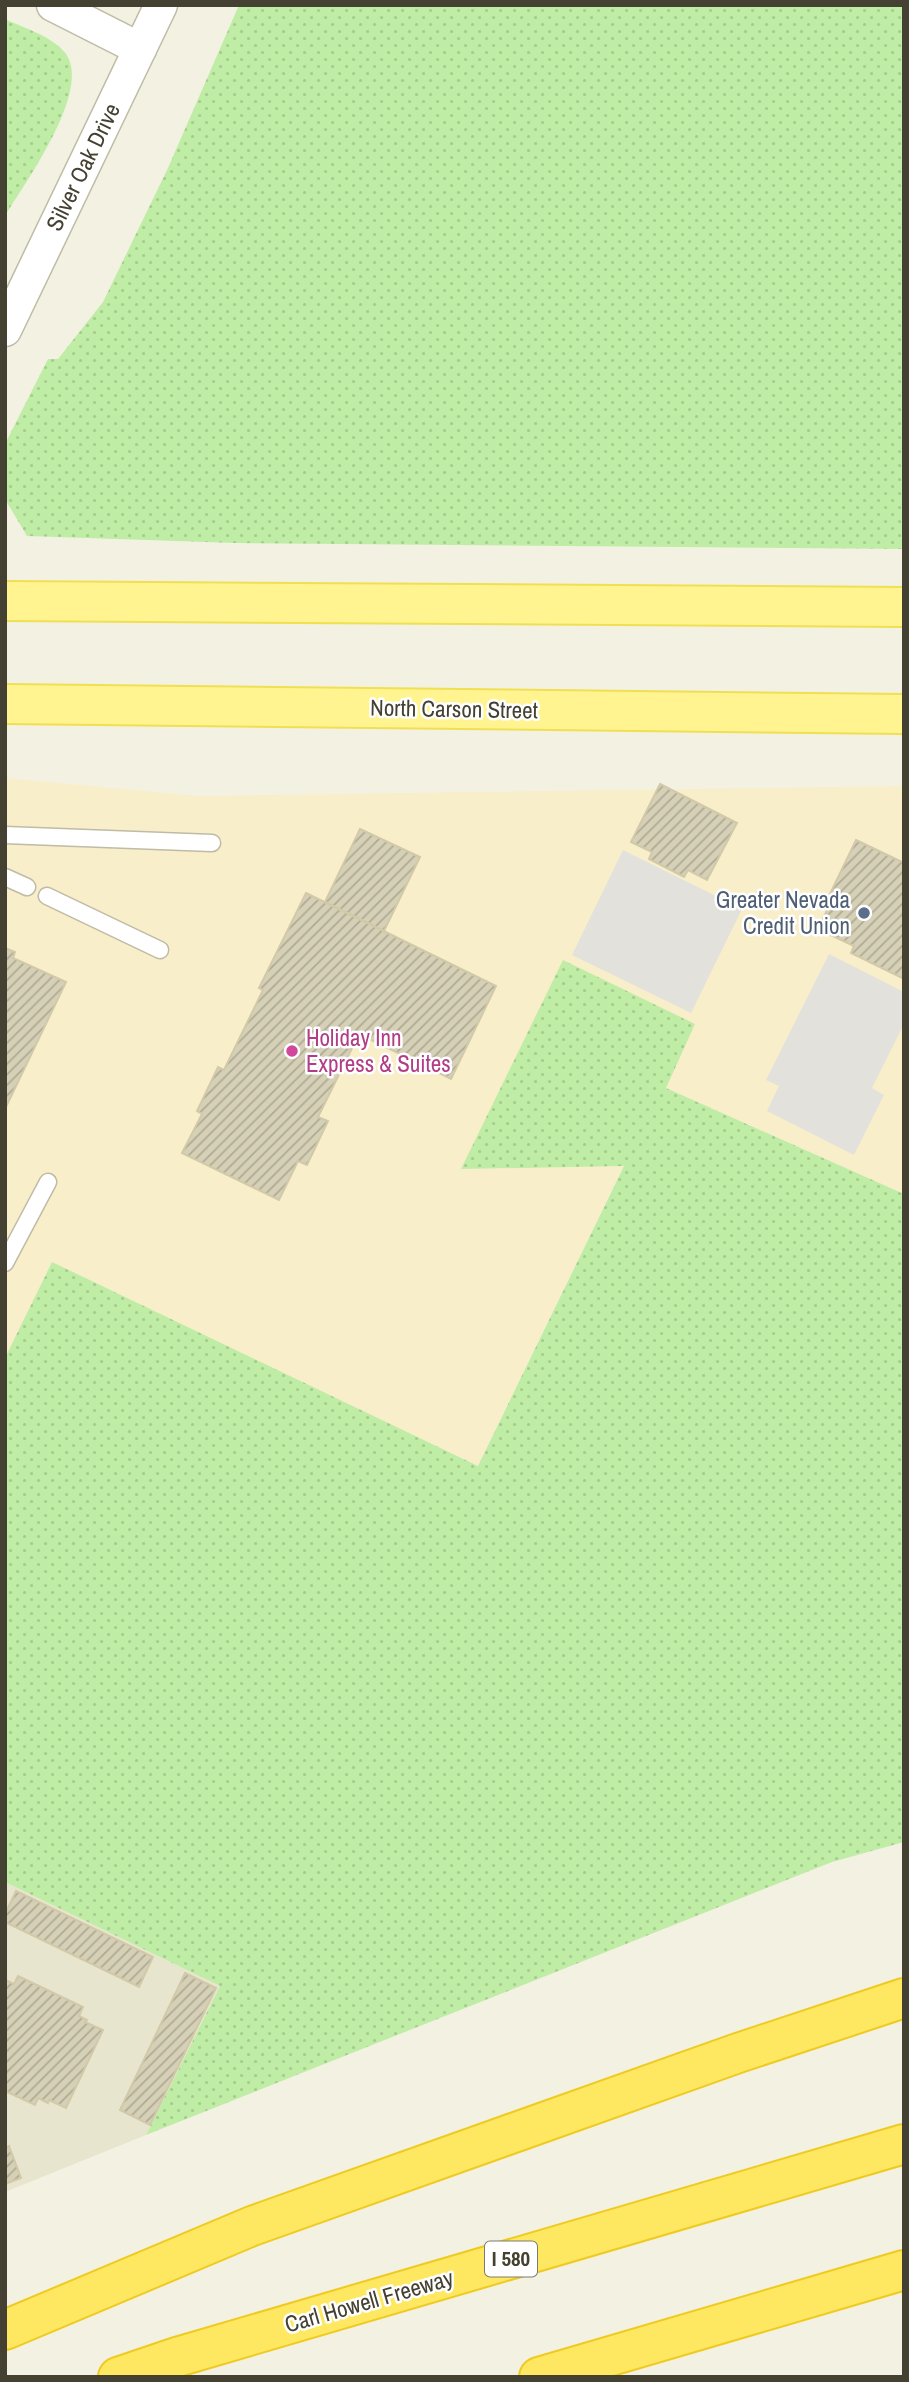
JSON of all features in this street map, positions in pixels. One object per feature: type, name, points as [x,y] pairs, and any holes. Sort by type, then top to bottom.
[{"type":"highway","points":[[5,2330],[252,2226],[738,2053],[904,1997]]},
{"type":"highway","name":"Carl Howell Freeway","points":[[118,2377],[190,2353],[904,2144]]},
{"type":"highway","points":[[538,2377],[904,2270]]},
{"type":"main road","points":[[5,601],[904,607]]},
{"type":"main road","name":"North Carson Street","points":[[5,704],[904,714]]},
{"type":"street","points":[[53,5],[140,49]]},
{"type":"street","name":"Silver Oak Drive","points":[[5,330],[161,5]]},
{"type":"lane","points":[[5,835],[212,844]]},
{"type":"lane","points":[[5,877],[27,887]]},
{"type":"lane","points":[[47,896],[160,950]]},
{"type":"lane","points":[[5,1263],[48,1182]]},
{"type":"shaded area","points":[[5,778],[198,796],[904,786],[904,1194],[666,1088],[462,1169],[624,1165],[478,1466],[53,1263],[5,1358]]},
{"type":"shaded area","points":[[623,850],[742,909],[691,1013],[572,955]]},
{"type":"shaded area","points":[[829,954],[904,992],[904,1024],[872,1088],[884,1095],[854,1155],[767,1111],[779,1086],[766,1080]]},
{"type":"shaded area","points":[[5,1882],[220,1986],[146,2135],[5,2192]]},
{"type":"green space","points":[[239,5],[904,5],[904,549],[236,543],[27,536],[5,499],[5,444],[48,359],[58,359],[103,302],[168,168]]},
{"type":"green space","points":[[5,19],[61,48],[72,70],[70,90],[53,136],[5,216]]},
{"type":"green space","points":[[563,960],[695,1024],[666,1088],[904,1194],[904,1842],[832,1862],[146,2135],[220,1986],[5,1882],[5,1358],[52,1262],[478,1466],[624,1166],[461,1169]]},
{"type":"building","points":[[660,784],[737,823],[707,880],[688,870],[684,877],[649,859],[652,852],[631,842]]},
{"type":"building","points":[[360,829],[420,857],[384,931],[325,902]]},
{"type":"building","name":"Greater Nevada Credit Union","points":[[856,840],[904,863],[904,979],[851,953],[854,946],[818,929],[833,898],[829,896]]},
{"type":"building","name":"Holiday Inn Express & Suites","points":[[306,893],[496,986],[451,1079],[359,1034],[318,1117],[328,1121],[307,1165],[298,1161],[279,1200],[182,1153],[202,1114],[197,1111],[218,1067],[224,1070],[263,990],[259,988]]},
{"type":"building","points":[[5,948],[15,952],[13,958],[66,982],[5,1109]]},
{"type":"building","points":[[16,1891],[153,1957],[139,1987],[5,1922],[5,1914]]},
{"type":"building","points":[[185,1973],[216,1988],[150,2125],[120,2110]]},
{"type":"building","points":[[18,1976],[83,2007],[79,2016],[87,2020],[85,2022],[103,2030],[66,2108],[38,2098],[35,2105],[5,2091],[5,1982],[6,1980],[14,1984]]},
{"type":"building","points":[[9,2146],[21,2178],[5,2184],[5,2148]]},
{"type":"place","name":"Greater Nevada Credit Union","points":[[864,913]]},
{"type":"place","name":"Holiday Inn Express & Suites","points":[[292,1051]]}]
